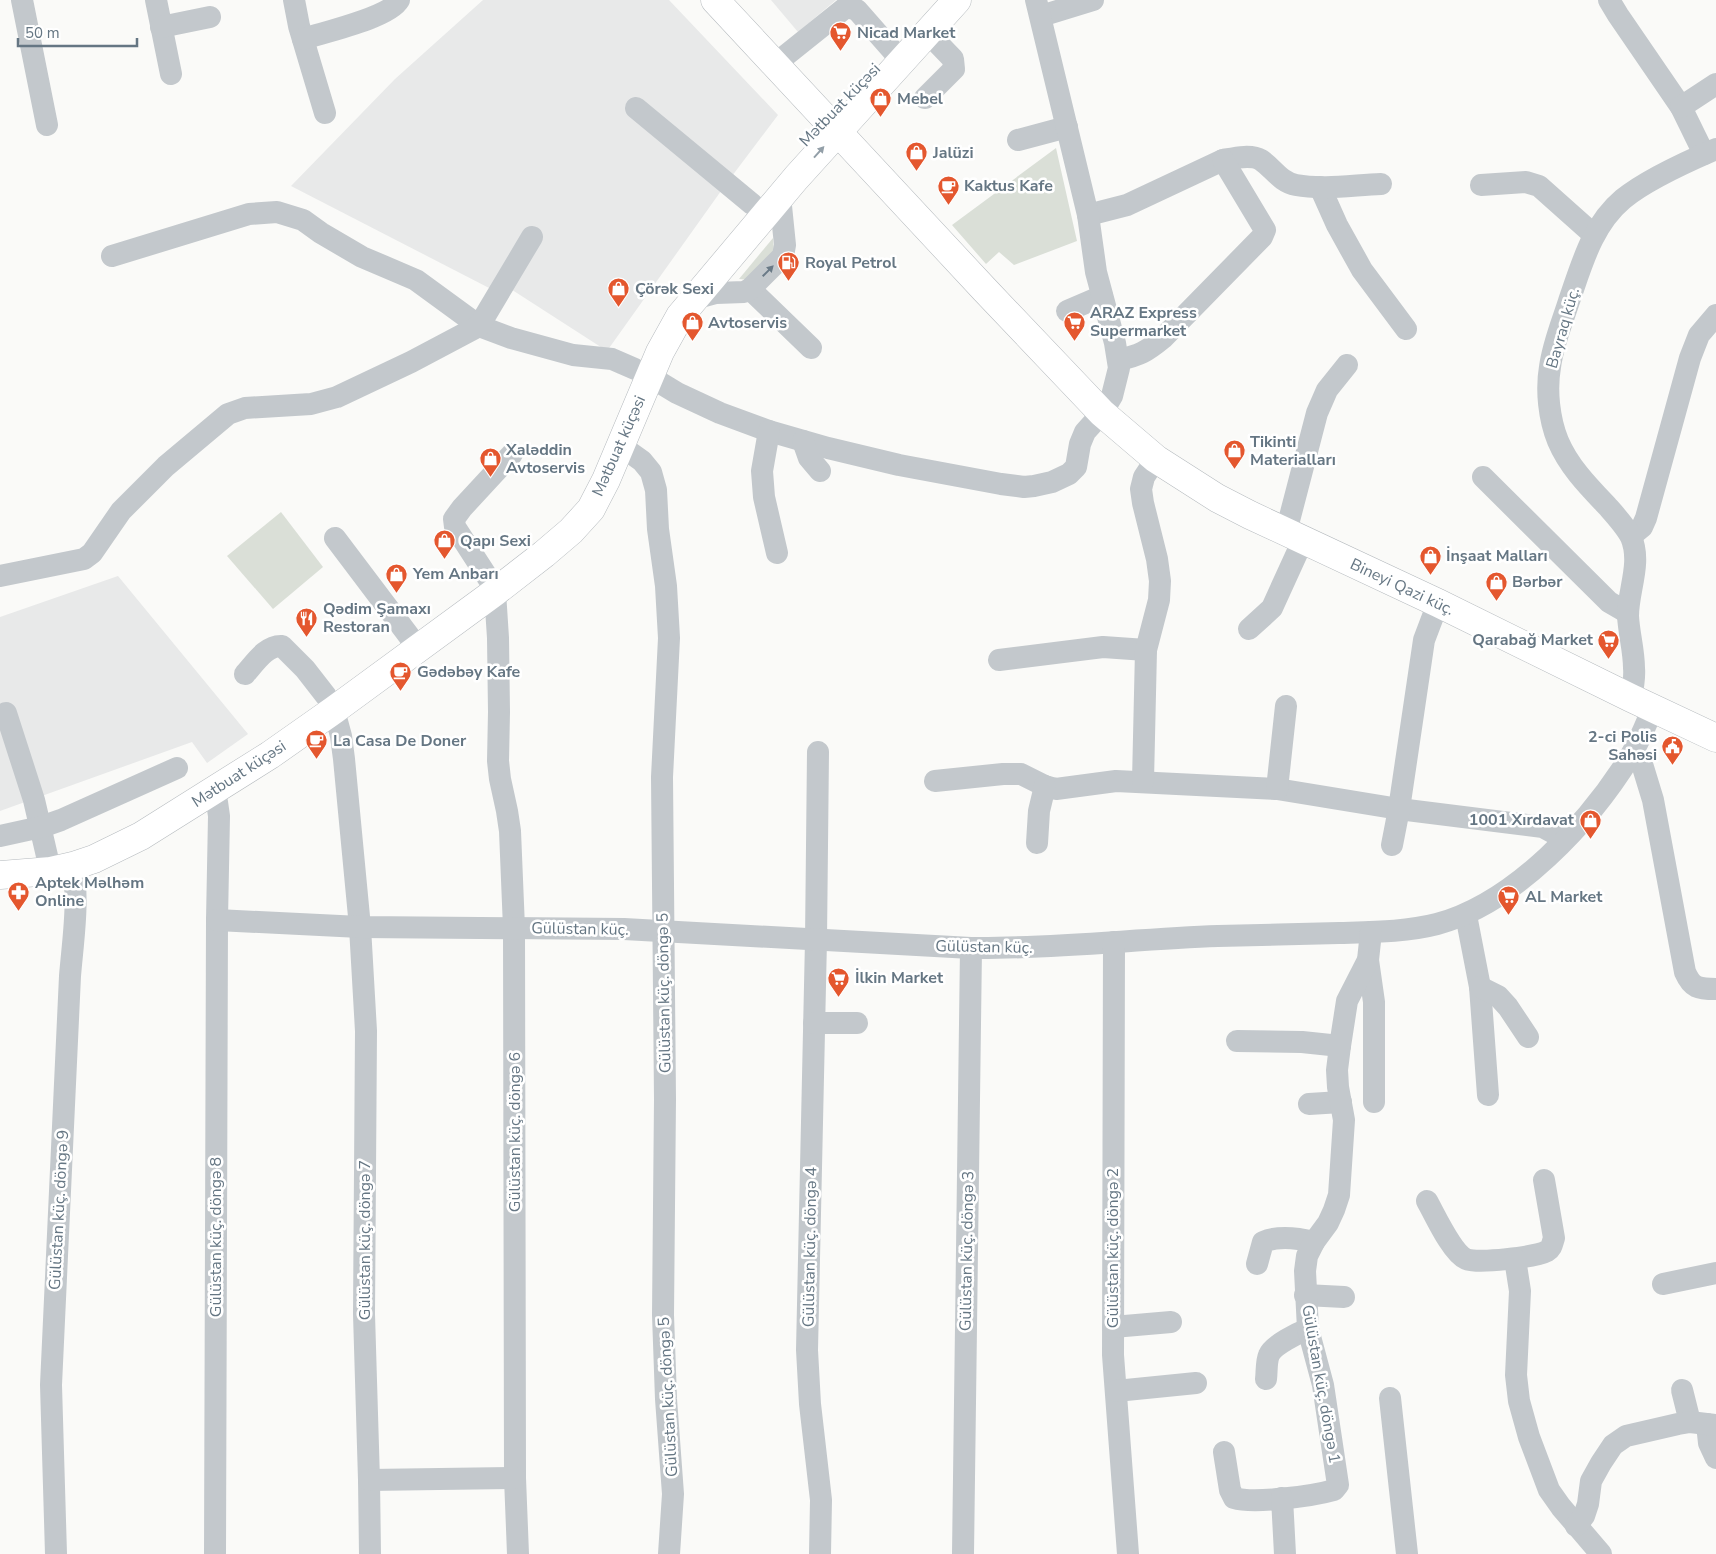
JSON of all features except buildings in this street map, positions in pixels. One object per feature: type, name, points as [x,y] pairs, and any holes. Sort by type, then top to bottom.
[{"type":"main road","name":"Bineyi Qazi küç.","points":[[715,0],[1102,413],[1156,459],[1218,498],[1250,515],[1438,603],[1716,738]]},
{"type":"main road","name":"Mətbuat küçəsi","points":[[491,585],[560,520],[579,498],[642,373],[694,300],[780,196],[831,125],[856,85],[947,0]]},
{"type":"main road","name":"Mətbuat küçəsi","points":[[0,875],[51,871],[63,858],[208,786],[262,743],[330,703],[491,585],[544,554],[578,524],[590,509],[606,480],[621,446],[642,373],[646,343],[669,305],[752,204],[927,32],[957,0]]},
{"type":"main road","name":"Mətbuat küçəsi","points":[[0,860],[63,858]]},
{"type":"street","points":[[22,0],[47,125]]},
{"type":"street","points":[[156,0],[171,74]]},
{"type":"street","points":[[294,0],[303,39],[325,113]]},
{"type":"street","points":[[303,39],[380,15],[399,0]]},
{"type":"street","points":[[112,256],[249,214],[277,212],[303,220],[362,257],[416,280],[479,326],[520,341],[573,355],[612,359],[720,413],[769,431],[828,448],[899,465],[1001,484],[1034,486],[1052,482],[1069,474],[1076,467],[1080,444],[1085,432],[1102,413],[1114,389],[1119,368],[1119,360],[1102,296],[1088,215],[1039,8],[1093,0]]},
{"type":"street","points":[[1609,0],[1710,152]]},
{"type":"street","points":[[775,64],[845,8],[857,10],[893,51]]},
{"type":"street","points":[[161,27],[210,18]]},
{"type":"street","points":[[925,98],[954,69],[953,59],[927,32]]},
{"type":"street","points":[[1681,107],[1716,84]]},
{"type":"street","points":[[636,108],[752,204]]},
{"type":"street","points":[[1018,140],[1067,127]]},
{"type":"street","name":"Bayraq küç.","points":[[1642,703],[1634,669],[1628,613],[1635,564],[1631,536],[1579,476],[1564,454],[1557,439],[1552,419],[1548,388],[1550,367],[1560,328],[1588,247],[1608,214],[1633,191],[1710,152]]},
{"type":"street","points":[[1088,215],[1127,205],[1223,160],[1240,157],[1260,159],[1286,181],[1295,184],[1320,187],[1381,184]]},
{"type":"street","points":[[1119,360],[1137,356],[1148,351],[1262,237],[1265,230],[1223,160]]},
{"type":"street","points":[[1481,185],[1526,182],[1539,186],[1594,235]]},
{"type":"street","points":[[1320,187],[1337,225],[1362,270],[1406,330]]},
{"type":"street","points":[[694,300],[716,293],[744,292],[750,289],[783,256],[785,245],[780,196]]},
{"type":"street","points":[[0,576],[84,559],[92,553],[120,512],[166,466],[228,414],[245,408],[311,404],[337,397],[411,362],[479,326],[532,237]]},
{"type":"street","points":[[750,289],[811,348]]},
{"type":"street","points":[[1067,311],[1102,296]]},
{"type":"street","points":[[1631,536],[1642,527],[1646,518],[1690,358],[1699,335],[1716,315]]},
{"type":"street","points":[[1249,629],[1272,608],[1295,536],[1317,413],[1327,390],[1348,365]]},
{"type":"street","points":[[769,431],[762,471],[764,496],[777,553]]},
{"type":"street","points":[[803,441],[809,458],[820,471]]},
{"type":"street","name":"Gülüstan küç. döngə 5","points":[[621,446],[642,461],[650,472],[656,490],[658,529],[666,586],[669,638],[662,777],[663,1315],[666,1400],[673,1494],[669,1554]]},
{"type":"street","points":[[491,585],[455,527],[454,519],[512,454]]},
{"type":"street","points":[[1143,781],[1146,650],[1159,600],[1160,581],[1157,559],[1141,490],[1144,477],[1156,459]]},
{"type":"street","points":[[1484,477],[1608,602],[1628,613]]},
{"type":"street","points":[[335,538],[414,642]]},
{"type":"street","name":"Gülüstan küç. döngə 6","points":[[491,585],[498,638],[498,760],[510,831],[514,928],[515,1478],[518,1554]]},
{"type":"street","points":[[1392,845],[1424,640],[1438,603]]},
{"type":"street","points":[[245,674],[270,648],[276,645],[282,646],[305,669],[330,703]]},
{"type":"street","points":[[999,660],[1103,647],[1146,650]]},
{"type":"street","name":"Gülüstan küç. döngə 7","points":[[330,703],[342,736],[360,927],[366,1031],[364,1314],[370,1480],[370,1554]]},
{"type":"street","name":"Gülüstan küç.","points":[[217,920],[360,927],[624,929],[970,948],[1022,949],[1216,936],[1370,932],[1407,929],[1436,924],[1466,915],[1510,888],[1566,839],[1598,804],[1633,753],[1642,703]]},
{"type":"street","points":[[1277,789],[1286,706]]},
{"type":"street","name":"Gülüstan küç. döngə 9","points":[[6,713],[41,827],[63,858],[76,884],[51,1385],[56,1554]]},
{"type":"street","name":"Gülüstan küç. döngə 4","points":[[818,752],[807,1350],[810,1404],[821,1500],[820,1554]]},
{"type":"street","points":[[1633,753],[1642,764],[1653,800],[1685,972],[1690,983],[1701,989],[1716,989]]},
{"type":"street","points":[[0,836],[41,827],[61,820],[177,768]]},
{"type":"street","points":[[935,781],[1021,774],[1045,786],[1056,789],[1116,781],[1143,781],[1277,789],[1399,809],[1543,828],[1566,839]]},
{"type":"street","name":"Gülüstan küç. döngə 8","points":[[208,786],[217,802],[219,816],[215,1554]]},
{"type":"street","points":[[1037,843],[1039,810],[1045,786]]},
{"type":"street","points":[[1466,915],[1480,987],[1488,1095]]},
{"type":"street","name":"Gülüstan küç. döngə 1","points":[[1224,1452],[1230,1490],[1234,1498],[1242,1500],[1282,1498],[1324,1493],[1334,1490],[1338,1485],[1323,1385],[1308,1329],[1304,1271],[1307,1256],[1314,1242],[1328,1223],[1339,1195],[1344,1120],[1337,1070],[1347,1001],[1368,960],[1370,932]]},
{"type":"street","name":"Gülüstan küç. döngə 2","points":[[1114,942],[1113,1327],[1128,1554]]},
{"type":"street","name":"Gülüstan küç. döngə 3","points":[[963,1554],[970,948]]},
{"type":"street","points":[[1368,960],[1374,1002],[1374,1102]]},
{"type":"street","points":[[1480,987],[1498,996],[1508,1007],[1528,1037]]},
{"type":"street","points":[[814,1022],[858,1023]]},
{"type":"street","points":[[1237,1041],[1302,1042],[1340,1046]]},
{"type":"street","points":[[1309,1104],[1341,1102]]},
{"type":"street","points":[[1427,1201],[1452,1245],[1465,1259],[1474,1261],[1515,1258],[1544,1252],[1551,1247],[1554,1238],[1544,1180]]},
{"type":"street","points":[[1257,1264],[1263,1242],[1272,1238],[1302,1239],[1314,1242]]},
{"type":"street","points":[[1515,1258],[1520,1291],[1516,1375],[1519,1400],[1529,1436],[1549,1490],[1576,1526],[1601,1554]]},
{"type":"street","points":[[1663,1284],[1716,1273]]},
{"type":"street","points":[[1305,1295],[1344,1297]]},
{"type":"street","points":[[1113,1327],[1171,1322]]},
{"type":"street","points":[[1266,1379],[1269,1356],[1272,1350],[1296,1334],[1308,1329]]},
{"type":"street","points":[[1116,1391],[1196,1383]]},
{"type":"street","points":[[1682,1390],[1704,1424],[1709,1443],[1716,1458]]},
{"type":"street","points":[[1390,1398],[1407,1554]]},
{"type":"street","points":[[1576,1526],[1584,1516],[1588,1504],[1591,1481],[1600,1463],[1613,1446],[1626,1436],[1704,1424]]},
{"type":"street","points":[[370,1480],[515,1478]]},
{"type":"street","points":[[1282,1498],[1285,1554]]},
{"type":"shaded area","points":[[483,0],[669,0],[778,115],[726,184],[607,351],[500,282],[493,290],[291,186],[395,79]]},
{"type":"shaded area","points":[[771,0],[836,0],[798,32]]},
{"type":"shaded area","points":[[1056,148],[1077,241],[1014,265],[999,252],[986,264],[952,225]]},
{"type":"shaded area","points":[[773,238],[774,251],[750,280],[739,279]]},
{"type":"shaded area","points":[[281,512],[323,567],[273,609],[227,556]]},
{"type":"shaded area","points":[[118,576],[248,734],[207,763],[192,742],[0,811],[0,617]]},
{"type":"place","name":"Nicad Market","points":[[841,52]]},
{"type":"place","name":"Mebel","points":[[881,118]]},
{"type":"place","name":"Jalüzi","points":[[917,172]]},
{"type":"place","name":"Kaktus Kafe","points":[[948,205]]},
{"type":"place","name":"Royal Petrol","points":[[789,282]]},
{"type":"place","name":"Çörək Sexi","points":[[619,308]]},
{"type":"place","name":"ARAZ Express Supermarket","points":[[1074,341]]},
{"type":"place","name":"Avtoservis","points":[[692,342]]},
{"type":"place","name":"Tikinti Materialları","points":[[1234,470]]},
{"type":"place","name":"Xaləddin Avtoservis","points":[[490,478]]},
{"type":"place","name":"Qapı Sexi","points":[[444,560]]},
{"type":"place","name":"İnşaat Malları","points":[[1430,575]]},
{"type":"place","name":"Yem Anbarı","points":[[397,593]]},
{"type":"place","name":"Bərbər","points":[[1496,601]]},
{"type":"place","name":"Qədim Şamaxı Restoran","points":[[307,637]]},
{"type":"place","name":"Qarabağ Market","points":[[1609,659]]},
{"type":"place","name":"Gədəbəy Kafe","points":[[401,691]]},
{"type":"place","name":"La Casa De Doner","points":[[317,760]]},
{"type":"place","name":"2-ci Polis Sahəsi","points":[[1673,765]]},
{"type":"place","name":"1001 Xırdavat","points":[[1590,839]]},
{"type":"place","name":"Aptek Mәlhәm Online","points":[[19,911]]},
{"type":"place","name":"AL Market","points":[[1509,916]]},
{"type":"place","name":"İlkin Market","points":[[839,997]]}]
